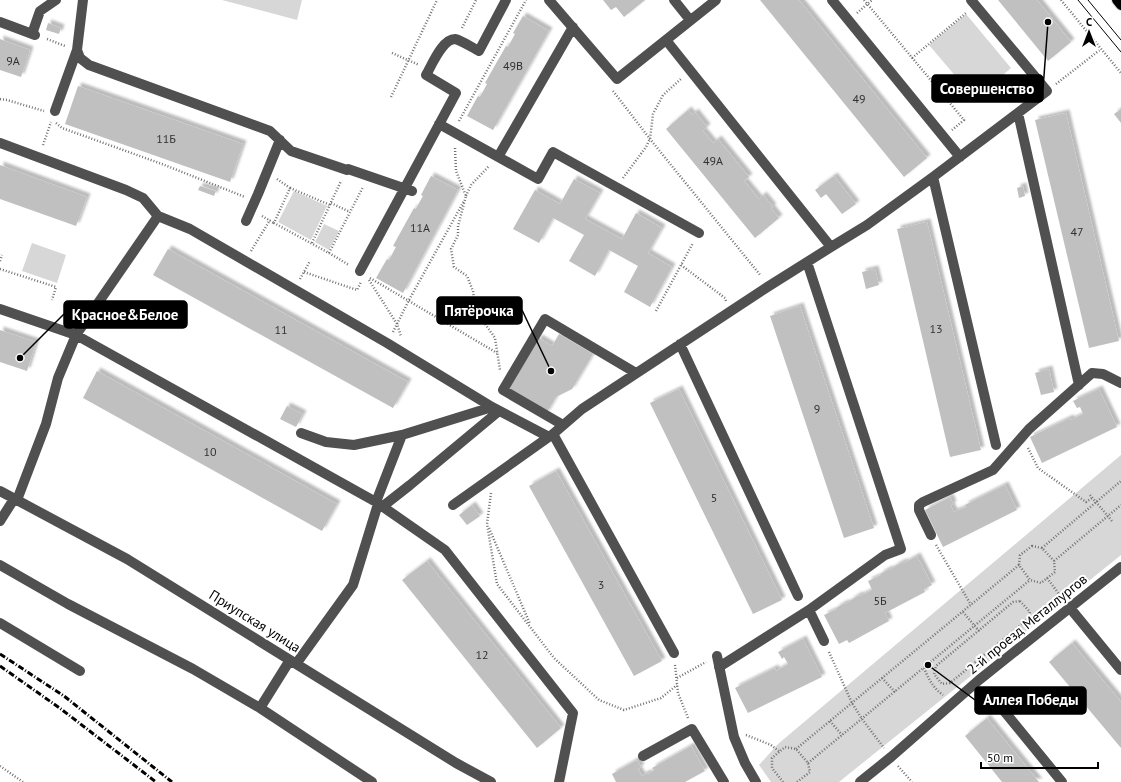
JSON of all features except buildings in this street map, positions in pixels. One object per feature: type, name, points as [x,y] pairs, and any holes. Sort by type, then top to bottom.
[{"type":"main road","points":[[1117,0],[1121,5]]},
{"type":"street","points":[[0,22],[33,34],[40,11],[56,0]]},
{"type":"street","points":[[52,115],[77,50],[83,0]]},
{"type":"street","points":[[360,271],[408,190],[456,92],[426,75],[443,45],[449,40],[456,39],[478,51],[506,0]]},
{"type":"street","points":[[550,0],[617,79],[716,0]]},
{"type":"street","points":[[674,0],[690,20]]},
{"type":"street","points":[[832,0],[960,157]]},
{"type":"street","points":[[453,505],[551,435],[582,409],[769,286],[867,225],[1047,91],[973,2]]},
{"type":"street","points":[[498,157],[572,27]]},
{"type":"street","points":[[666,40],[831,246]]},
{"type":"street","points":[[77,50],[80,58],[89,64],[270,131],[291,151],[408,190]]},
{"type":"street","points":[[1018,113],[1079,385]]},
{"type":"street","points":[[439,124],[538,178],[553,152],[699,233]]},
{"type":"street","points":[[246,221],[280,140]]},
{"type":"street","points":[[0,143],[126,190],[143,198],[158,216],[190,229],[407,355],[495,409],[551,435],[674,653]]},
{"type":"street","points":[[933,177],[996,446]]},
{"type":"street","points":[[0,521],[16,499],[46,424],[58,378],[76,335],[158,216]]},
{"type":"street","points":[[719,668],[809,610],[885,555],[901,549],[807,262]]},
{"type":"street","points":[[0,309],[76,335],[379,504],[445,550],[573,713],[559,782]]},
{"type":"street","points":[[563,425],[503,390],[545,320],[636,373]]},
{"type":"street","points":[[65,322],[76,335]]},
{"type":"street","points":[[680,344],[798,596]]},
{"type":"street","points":[[931,535],[919,510],[919,505],[993,470],[1029,429],[1092,373],[1103,374],[1121,383]]},
{"type":"street","points":[[379,504],[410,486],[495,409]]},
{"type":"street","points":[[301,433],[326,442],[354,445],[402,434],[495,409]]},
{"type":"street","points":[[260,708],[293,662],[353,585],[402,434]]},
{"type":"street","name":"Приупская улица","points":[[0,491],[127,559],[456,763],[491,782]]},
{"type":"street","points":[[0,565],[68,604],[194,669],[260,708],[372,782]]},
{"type":"street","name":"2-й проезд Металлургов","points":[[860,782],[979,680],[1121,567]]},
{"type":"street","points":[[1070,608],[1121,670]]},
{"type":"street","points":[[809,610],[824,641]]},
{"type":"street","points":[[0,623],[80,671]]},
{"type":"street","points":[[717,656],[734,736],[745,763],[756,782]]},
{"type":"street","points":[[1000,706],[1062,782]]},
{"type":"street","points":[[643,756],[692,729],[724,782]]},
{"type":"path","points":[[391,98],[437,0]]},
{"type":"path","points":[[456,39],[476,0]]},
{"type":"path","points":[[503,390],[495,338],[476,311],[473,291],[467,276],[454,267],[451,249],[458,235],[458,226],[466,196],[456,171],[455,138],[450,137],[526,0]]},
{"type":"path","points":[[864,0],[964,120],[944,137]]},
{"type":"path","points":[[848,20],[872,0]]},
{"type":"path","points":[[1061,0],[1121,73]]},
{"type":"path","points":[[912,58],[973,2]]},
{"type":"path","points":[[33,34],[77,50]]},
{"type":"path","points":[[1047,91],[1101,49]]},
{"type":"path","points":[[392,52],[429,70]]},
{"type":"path","points":[[625,175],[646,147],[650,139],[654,114],[662,95],[690,71]]},
{"type":"path","points":[[612,89],[650,139],[769,286]]},
{"type":"path","points":[[0,98],[52,115],[62,128],[162,164],[255,201]]},
{"type":"path","points":[[397,324],[471,185],[498,157]]},
{"type":"path","points":[[312,243],[347,170]]},
{"type":"path","points":[[267,172],[290,188],[350,212]]},
{"type":"path","points":[[330,253],[368,176]]},
{"type":"path","points":[[290,188],[274,223],[360,271]]},
{"type":"path","points":[[244,261],[270,220]]},
{"type":"path","points":[[656,311],[699,233]]},
{"type":"path","points":[[0,261],[2,255]]},
{"type":"path","points":[[310,261],[304,272],[357,290]]},
{"type":"path","points":[[681,265],[725,298],[732,310]]},
{"type":"path","points":[[0,269],[56,287],[52,300]]},
{"type":"path","points":[[407,355],[397,324],[365,274],[497,353]]},
{"type":"path","points":[[1022,437],[1038,468],[1086,502],[1091,496],[1112,521]]},
{"type":"path","points":[[494,476],[487,524],[497,584],[554,658],[599,700],[624,710],[661,698],[677,685]]},
{"type":"path","points":[[1042,548],[1121,481]]},
{"type":"path","points":[[1054,561],[1121,505]]},
{"type":"path","points":[[487,524],[532,628]]},
{"type":"path","points":[[931,535],[971,605]]},
{"type":"path","points":[[1032,546],[1042,548],[1054,561],[1055,572],[1041,583],[1030,580],[1019,565],[1020,555],[1032,546]]},
{"type":"path","points":[[783,782],[772,768],[772,758],[785,748],[796,748],[1019,565]]},
{"type":"path","points":[[1047,578],[1070,608]]},
{"type":"path","points":[[808,763],[1030,580]]},
{"type":"path","points":[[1020,601],[1030,612],[1028,619],[950,683],[942,684],[934,674],[936,666],[1005,609],[1013,602],[1020,601]]},
{"type":"path","points":[[1001,604],[1005,609]]},
{"type":"path","points":[[963,612],[978,631]]},
{"type":"path","points":[[961,638],[964,643]]},
{"type":"path","points":[[824,641],[852,702],[862,719],[912,782]]},
{"type":"path","points":[[674,653],[678,693],[692,729]]},
{"type":"path","points":[[677,678],[717,656]]},
{"type":"path","points":[[924,668],[929,680],[939,692],[955,702]]},
{"type":"path","points":[[882,678],[895,692]]},
{"type":"path","points":[[830,721],[842,735]]},
{"type":"path","points":[[732,728],[771,745],[780,752]]},
{"type":"path","points":[[796,748],[808,763],[810,772],[797,782]]},
{"type":"path","points":[[0,766],[23,782]]},
{"type":"shaded area","points":[[222,0],[302,0],[297,20]]},
{"type":"shaded area","points":[[966,14],[1011,68],[975,99],[929,45]]},
{"type":"shaded area","points":[[294,191],[327,206],[311,240],[278,222]]},
{"type":"shaded area","points":[[324,224],[339,231],[329,250],[315,242]]},
{"type":"shaded area","points":[[32,243],[66,255],[57,283],[22,271]]},
{"type":"shaded area","points":[[1121,455],[1121,555],[839,782],[771,782],[759,765],[778,744]]},
{"type":"tram line","points":[[1078,0],[1121,52]]},
{"type":"tram line","points":[[1088,0],[1121,40]]},
{"type":"railway","points":[[0,654],[64,696],[172,782]]},
{"type":"railway","points":[[0,666],[61,709],[156,782]]},
{"type":"place","name":"Совершенство","points":[[1048,22]]},
{"type":"place","name":"Красное&Белое","points":[[20,358]]},
{"type":"place","name":"Пятёрочка","points":[[551,371]]},
{"type":"place","name":"Аллея Победы","points":[[928,665]]}]
